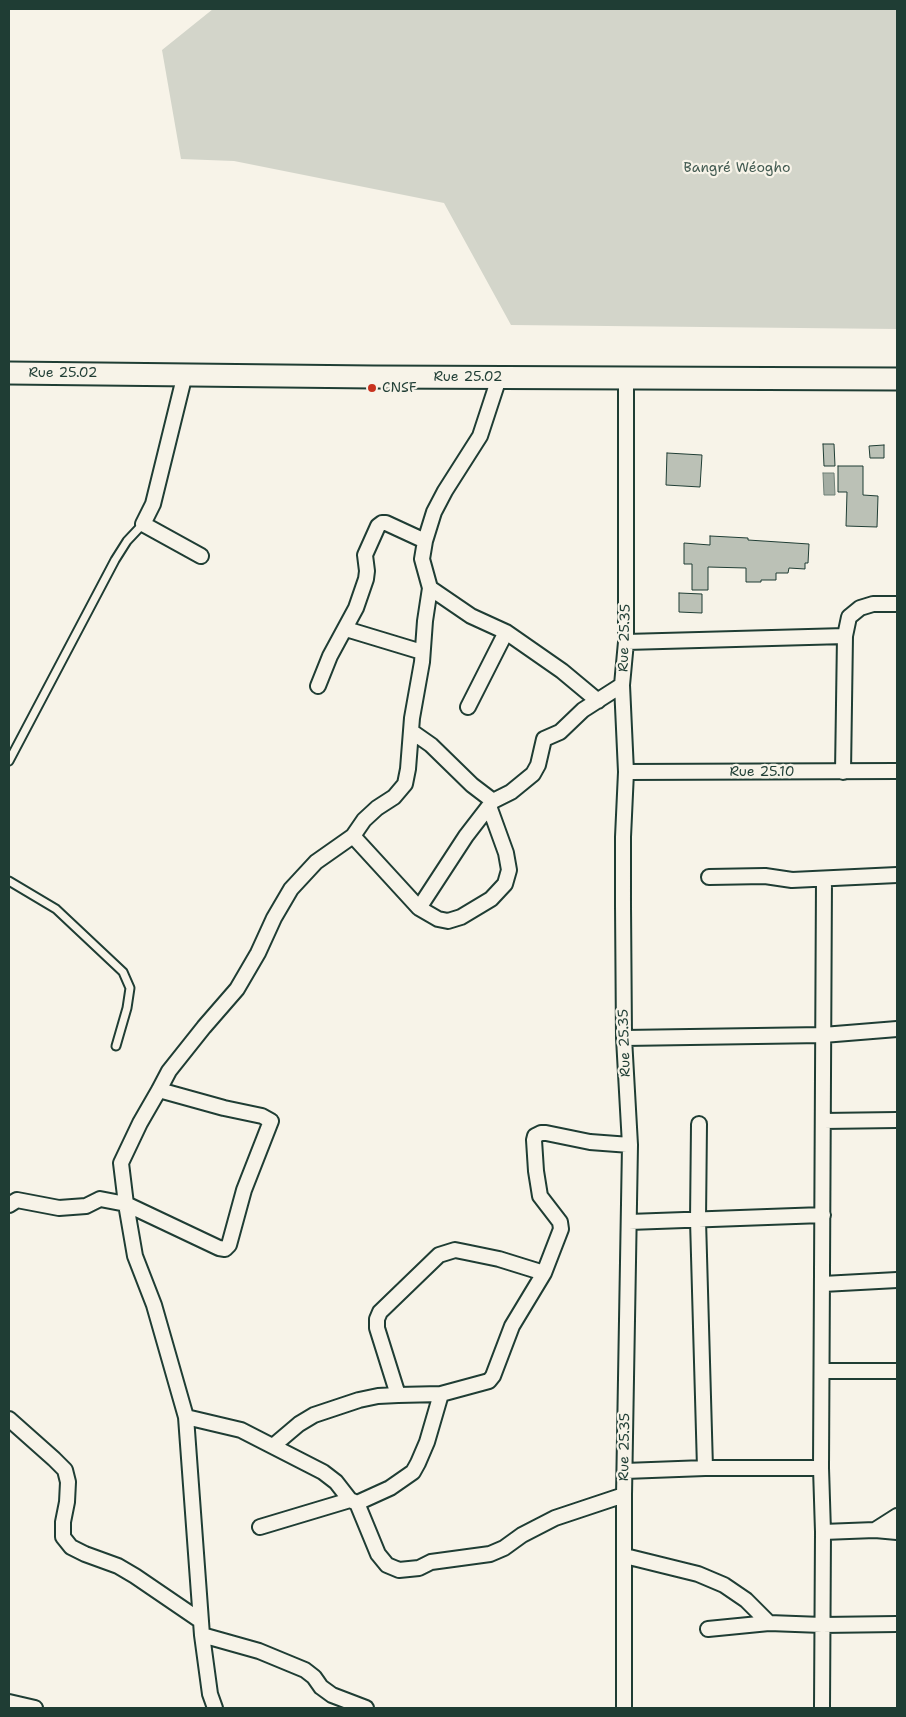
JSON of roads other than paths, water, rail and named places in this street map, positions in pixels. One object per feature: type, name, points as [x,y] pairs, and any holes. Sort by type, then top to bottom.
[{"type":"main road","name":"Rue 25.02","points":[[9,373],[499,378],[897,379]]},
{"type":"street","points":[[185,374],[152,504],[143,524],[201,556]]},
{"type":"street","name":"Rue 25.35","points":[[624,1708],[624,1495],[630,1145],[624,1038],[623,837],[626,772],[622,685],[626,642],[626,377]]},
{"type":"street","points":[[214,1708],[210,1694],[201,1628],[186,1417],[154,1304],[135,1256],[121,1163],[140,1123],[169,1071],[237,988],[258,953],[274,918],[291,889],[316,862],[353,836],[364,820],[377,808],[394,797],[404,784],[408,769],[411,731],[430,588],[422,559],[425,541],[434,512],[445,491],[480,436],[499,378]]},
{"type":"street","points":[[318,686],[330,656],[356,608],[366,579],[365,555],[378,526],[382,523],[389,524],[425,541]]},
{"type":"street","points":[[430,588],[471,616],[506,632],[562,671],[598,701]]},
{"type":"street","points":[[843,772],[845,636],[849,617],[860,608],[873,604],[897,604]]},
{"type":"street","points":[[346,629],[422,652]]},
{"type":"street","points":[[468,706],[506,632]]},
{"type":"street","points":[[626,642],[845,636]]},
{"type":"street","points":[[419,908],[460,844],[491,804],[511,792],[533,774],[538,765],[544,739],[560,732],[583,710],[622,685]]},
{"type":"street","points":[[353,836],[419,908],[438,919],[448,921],[461,917],[491,899],[505,884],[509,870],[506,853],[491,804],[431,745],[411,731]]},
{"type":"street","name":"Rue 25.10","points":[[626,772],[897,771]]},
{"type":"street","points":[[709,877],[765,876],[792,880],[897,875]]},
{"type":"street","points":[[822,1708],[823,1532],[821,1468],[824,879]]},
{"type":"street","points":[[624,1038],[823,1035],[897,1029]]},
{"type":"street","points":[[11,1201],[59,1208],[86,1206],[100,1199],[126,1204],[218,1248],[225,1249],[229,1245],[244,1190],[271,1123],[262,1116],[224,1108],[159,1090]]},
{"type":"street","points":[[823,1121],[897,1120]]},
{"type":"street","points":[[699,1124],[698,1220],[705,1468]]},
{"type":"street","points":[[273,1446],[299,1424],[314,1415],[359,1400],[398,1394],[441,1394],[484,1382],[493,1376],[512,1326],[544,1273],[561,1229],[560,1222],[540,1196],[536,1172],[535,1136],[546,1133],[590,1142],[630,1145]]},
{"type":"street","points":[[629,1222],[823,1216]]},
{"type":"street","points":[[398,1394],[377,1328],[376,1319],[380,1312],[439,1255],[454,1250],[499,1259],[544,1273]]},
{"type":"street","points":[[823,1284],[897,1280]]},
{"type":"street","points":[[822,1371],[897,1370]]},
{"type":"street","points":[[260,1527],[354,1501],[390,1488],[413,1472],[427,1442],[441,1394]]},
{"type":"street","points":[[186,1417],[241,1430],[323,1472],[336,1482],[354,1501],[378,1554],[387,1564],[399,1570],[419,1568],[431,1562],[490,1554],[504,1548],[522,1535],[555,1518],[624,1495]]},
{"type":"street","points":[[9,1419],[65,1470],[68,1482],[63,1536],[71,1547],[118,1566],[135,1576],[201,1628],[305,1670],[314,1676],[322,1687],[332,1695],[366,1708]]},
{"type":"street","points":[[625,1471],[705,1468],[821,1468]]},
{"type":"street","points":[[875,1530],[897,1516]]},
{"type":"street","points":[[823,1532],[875,1530],[897,1532]]},
{"type":"street","points":[[625,1556],[698,1574],[724,1585],[746,1600],[769,1623]]},
{"type":"street","points":[[708,1629],[769,1623],[822,1625],[897,1624]]},
{"type":"street","points":[[9,1702],[35,1708]]},
{"type":"lane","points":[[9,761],[115,560],[127,542],[143,524]]},
{"type":"lane","points":[[9,881],[56,909],[123,972],[130,988],[127,1008],[116,1046]]},
{"type":"place","name":"CNSF","points":[[372,388]]},
{"type":"park label","name":"Bangré Wéogho","points":[[737,168]]}]
